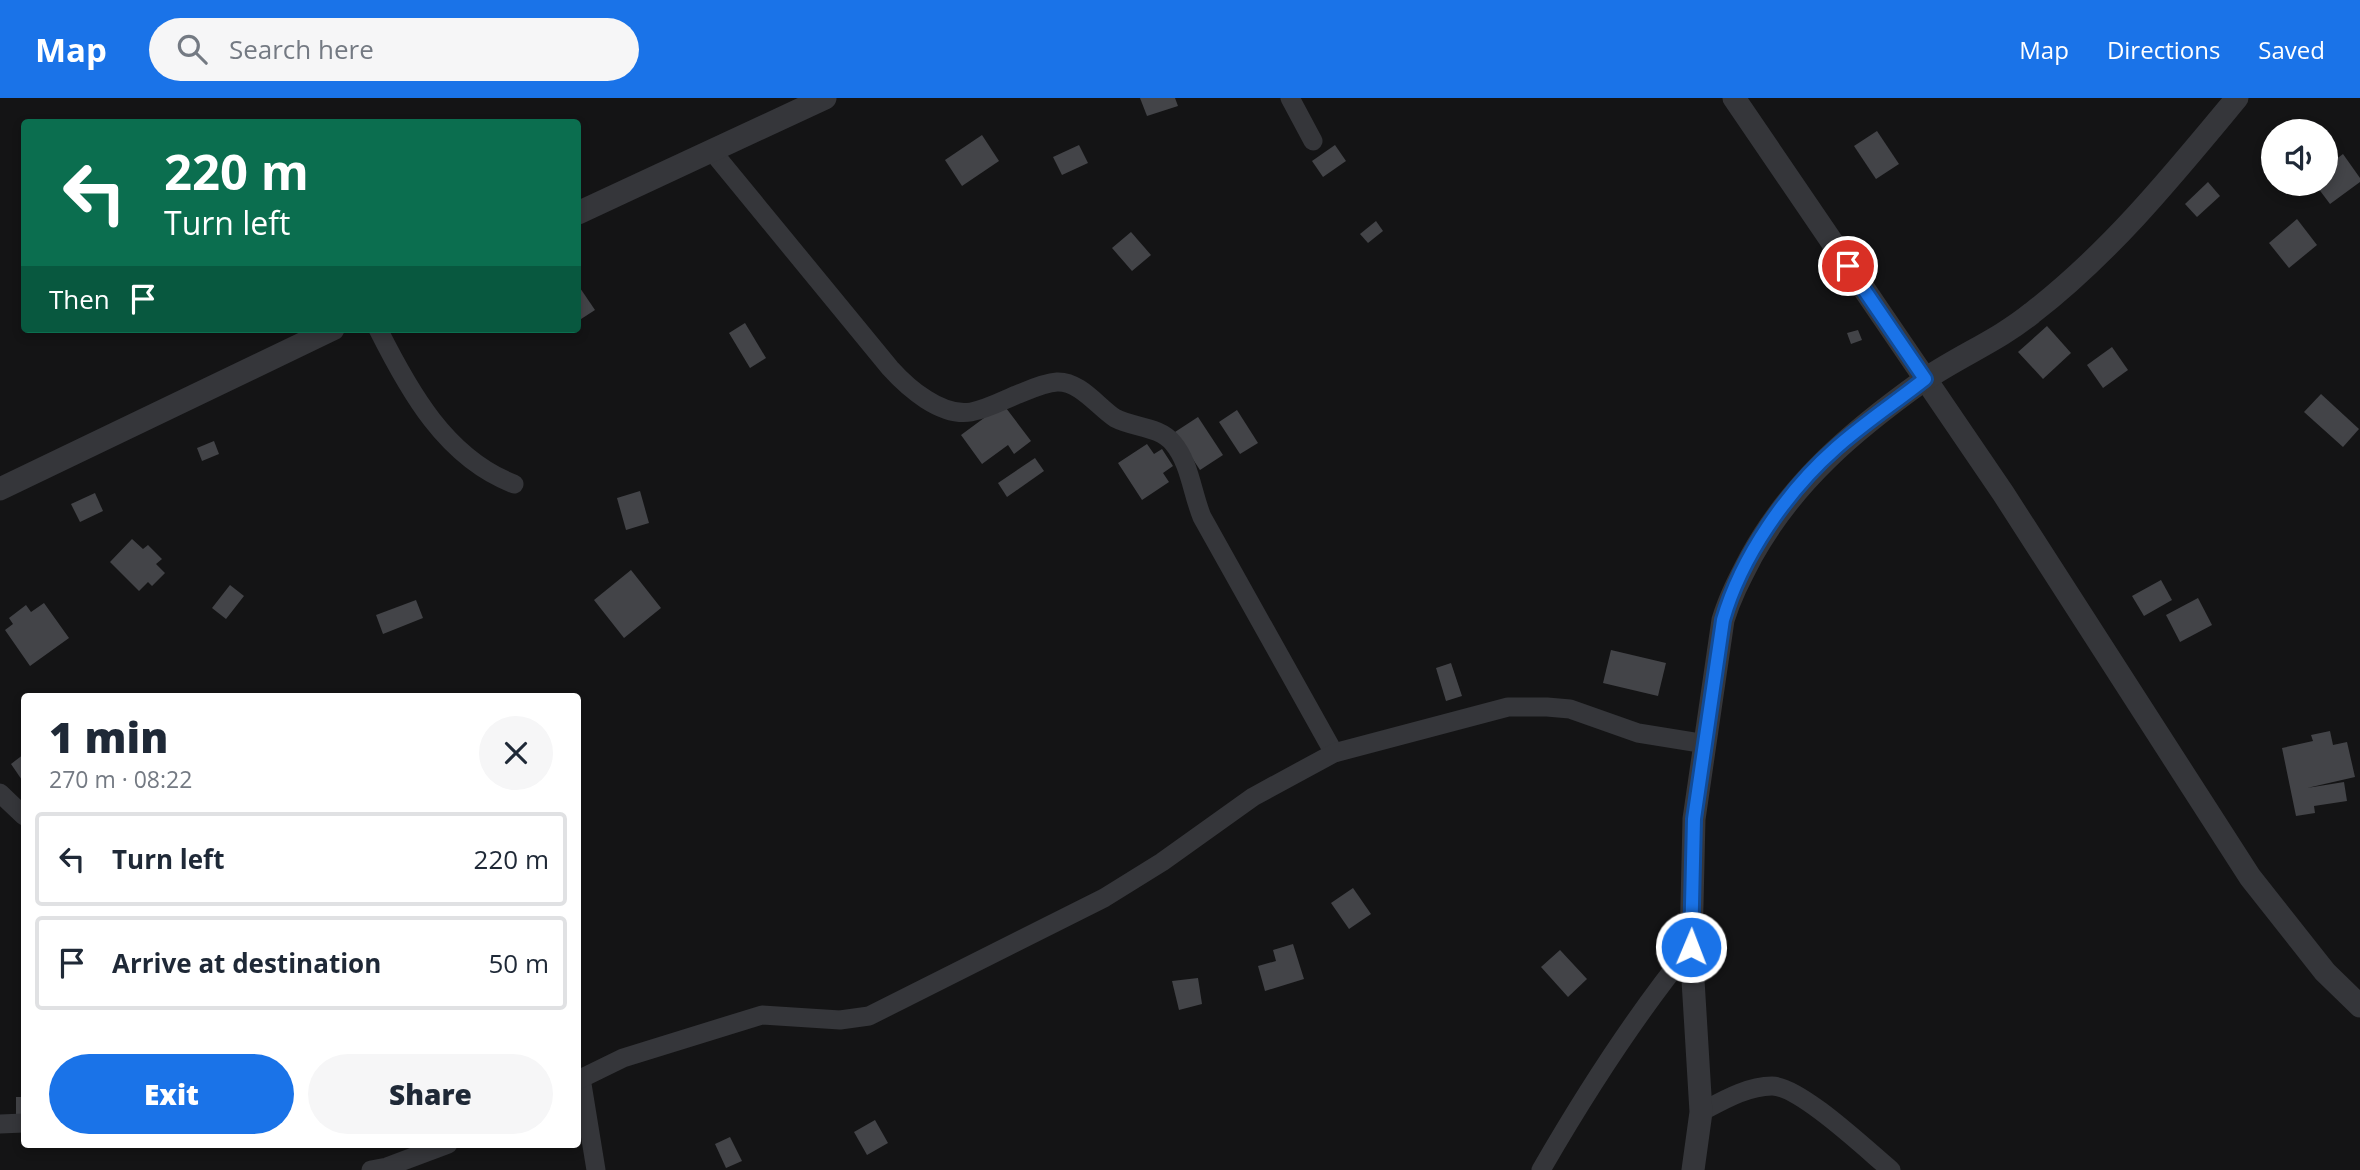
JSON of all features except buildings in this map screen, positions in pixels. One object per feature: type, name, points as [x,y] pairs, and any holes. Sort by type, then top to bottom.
[{"type":"street","points":[[581,212],[825,98]]},
{"type":"street","points":[[1290,98],[1313,141]]},
{"type":"street","points":[[1734,98],[2003,493],[2250,877],[2325,972],[2360,1006]]},
{"type":"street","points":[[1693,1170],[1701,1112],[1691,947],[1694,819],[1723,620],[1730,595],[1768,526],[1805,478],[1837,447],[1925,379],[2011,329],[2033,313],[2106,249],[2175,174],[2237,98]]},
{"type":"street","points":[[711,150],[890,368],[915,393],[960,413],[972,412],[1042,385],[1060,382],[1077,390],[1122,422],[1164,433],[1181,453],[1202,517],[1334,753]]},
{"type":"street","points":[[0,489],[325,333]]},
{"type":"street","points":[[380,333],[400,374],[451,443],[495,477],[514,484]]},
{"type":"street","points":[[581,1078],[623,1058],[762,1015],[840,1020],[869,1016],[1104,898],[1161,862],[1244,803],[1334,753],[1508,707],[1570,709],[1638,733],[1706,744]]},
{"type":"street","points":[[0,793],[21,813]]},
{"type":"street","points":[[1541,1170],[1591,1086],[1656,990],[1691,947]]},
{"type":"street","points":[[1701,1112],[1747,1090],[1774,1086],[1793,1092],[1812,1105],[1891,1170]]},
{"type":"street","points":[[581,1090],[596,1170]]},
{"type":"street","points":[[0,1124],[21,1123]]},
{"type":"street","points":[[371,1170],[387,1167],[437,1148]]},
{"type":"route","points":[[1691,947],[1694,819],[1723,620],[1730,595],[1768,526],[1805,478],[1837,447],[1925,379],[1848,266]]}]
